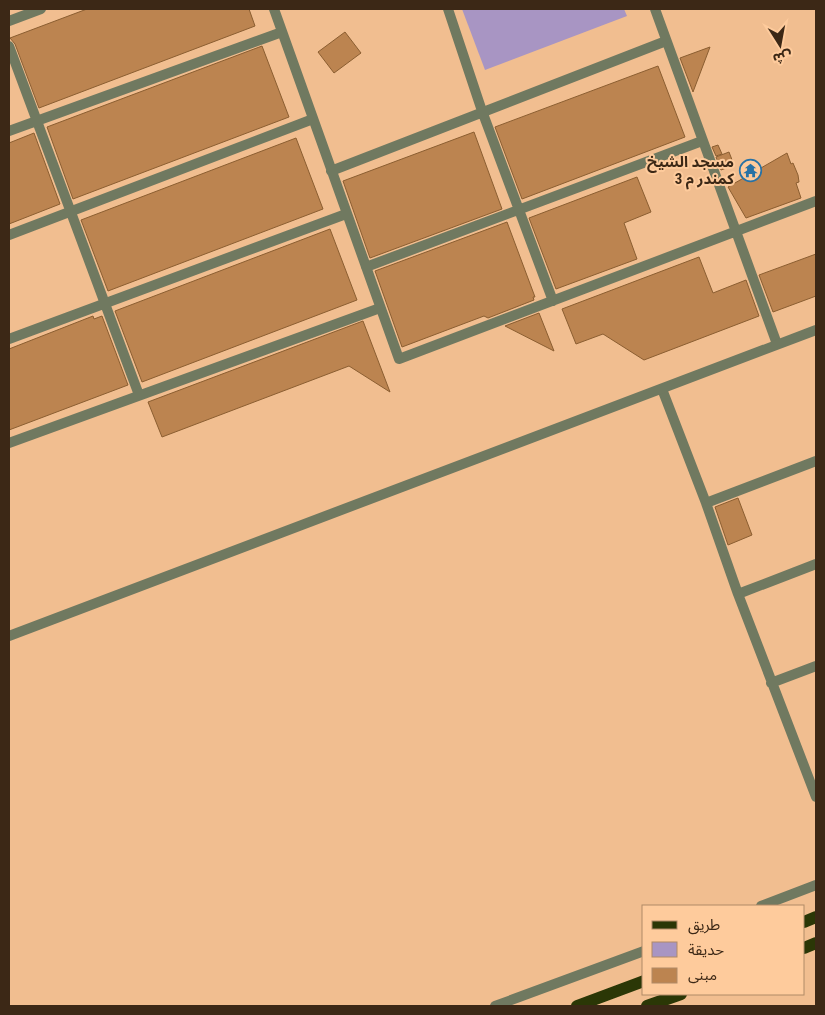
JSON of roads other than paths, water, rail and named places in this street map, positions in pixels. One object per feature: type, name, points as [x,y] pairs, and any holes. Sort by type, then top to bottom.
[{"type":"main road","points":[[576,1006],[642,982]]},
{"type":"main road","points":[[647,1006],[678,995]]},
{"type":"street","points":[[9,21],[41,9]]},
{"type":"street","points":[[274,9],[399,359],[816,201]]},
{"type":"street","points":[[448,9],[482,111],[553,300]]},
{"type":"street","points":[[655,9],[777,344]]},
{"type":"street","points":[[9,131],[282,32]]},
{"type":"street","points":[[331,171],[666,41]]},
{"type":"street","points":[[9,46],[139,395]]},
{"type":"street","points":[[9,235],[313,119]]},
{"type":"street","points":[[366,267],[702,141]]},
{"type":"street","points":[[9,340],[346,214]]},
{"type":"street","points":[[9,443],[380,308]]},
{"type":"street","points":[[9,636],[816,330]]},
{"type":"street","points":[[662,388],[771,683],[812,774],[816,797]]},
{"type":"street","points":[[706,503],[816,461]]},
{"type":"street","points":[[738,594],[816,564]]},
{"type":"street","points":[[771,683],[816,666]]},
{"type":"street","points":[[764,905],[816,885]]},
{"type":"street","points":[[495,1006],[642,952]]},
{"type":"place","name":"مسجد الشيخ كمندر م 3","points":[[750,171]]}]
